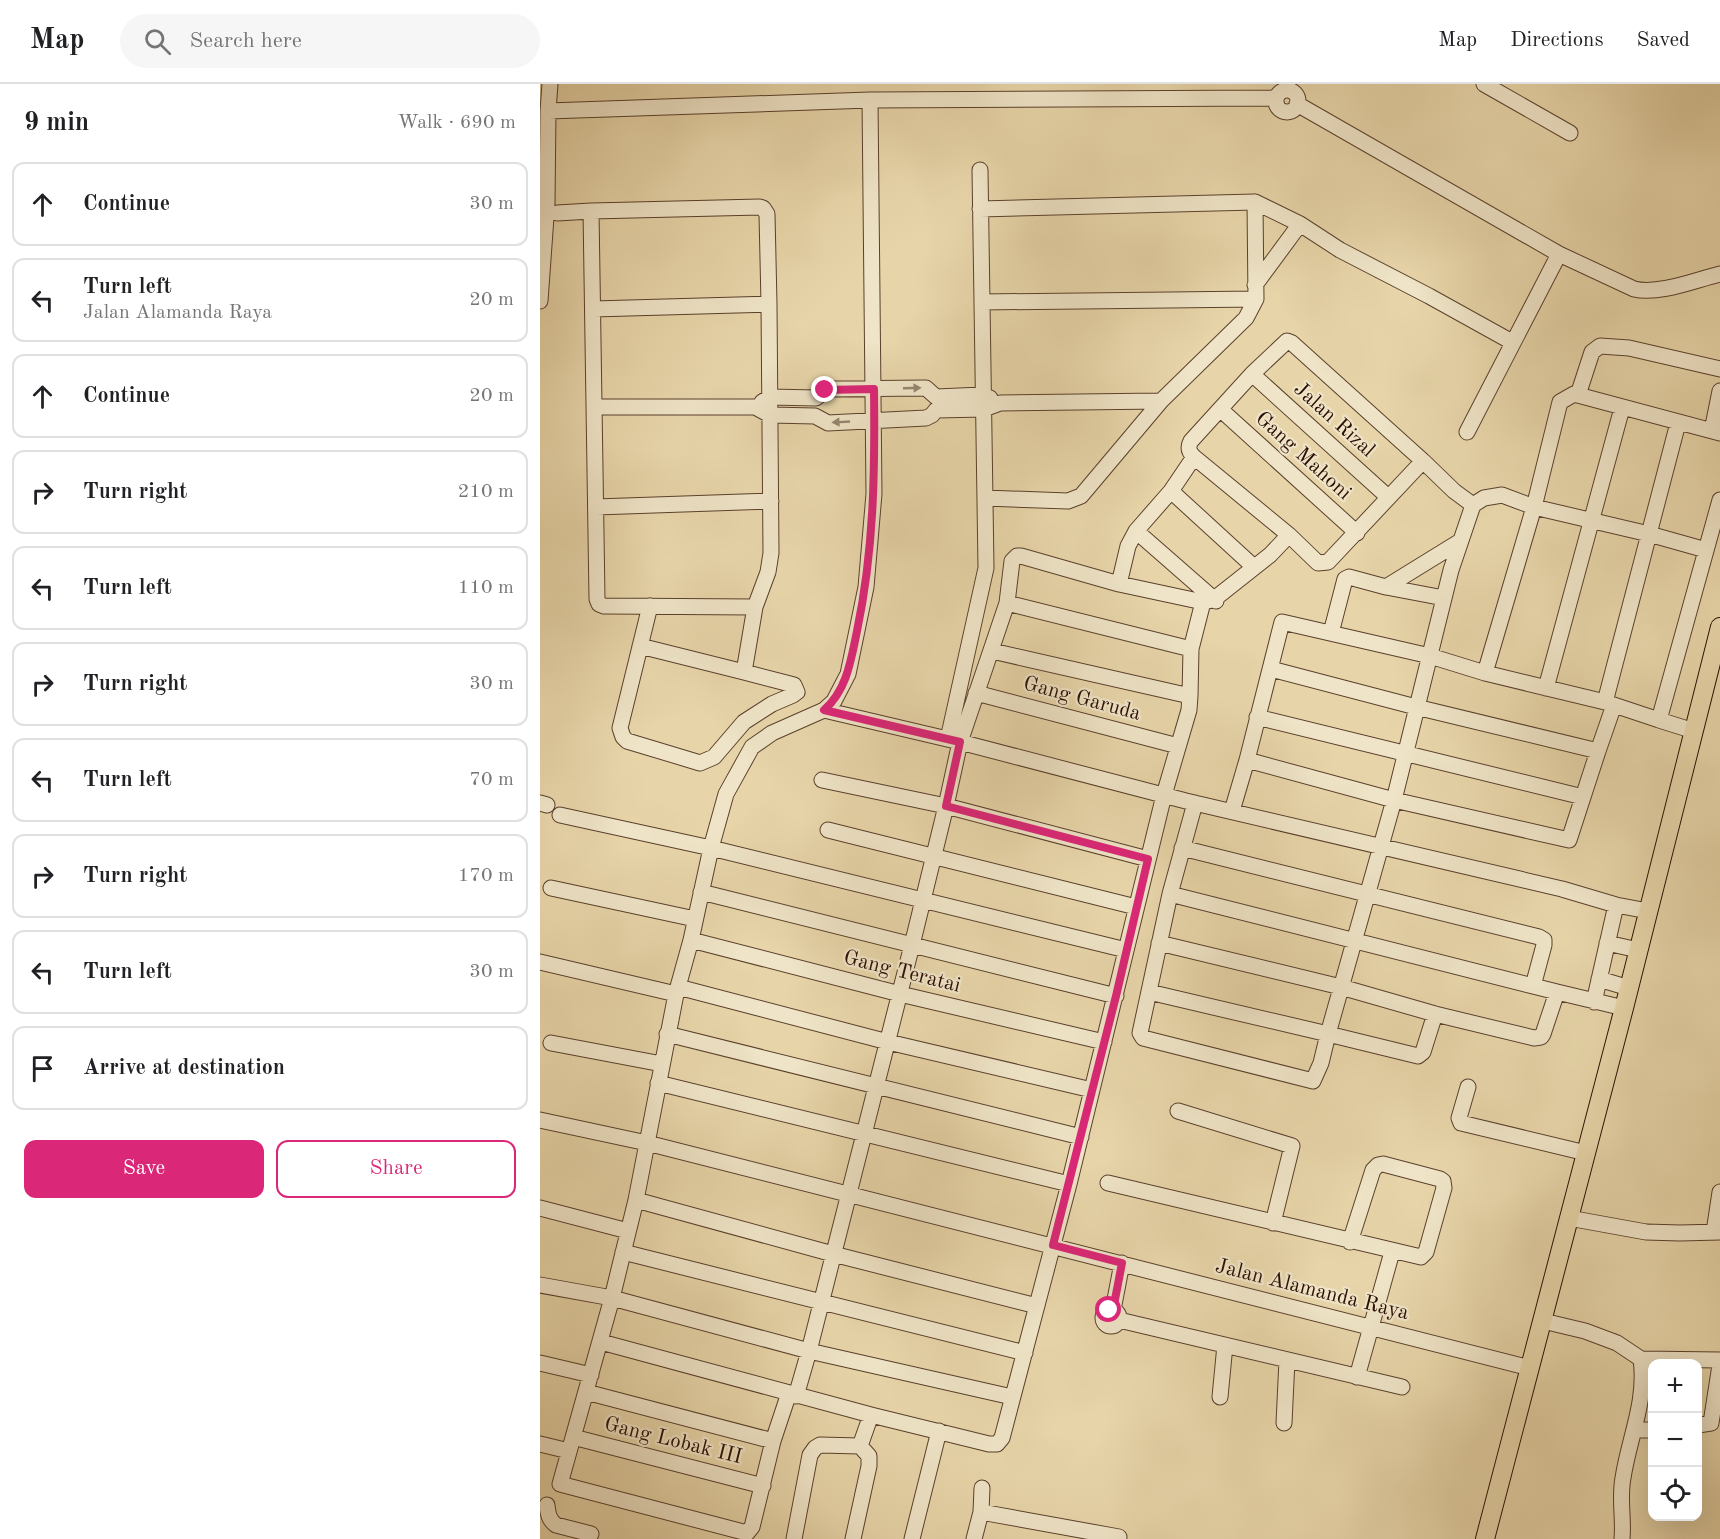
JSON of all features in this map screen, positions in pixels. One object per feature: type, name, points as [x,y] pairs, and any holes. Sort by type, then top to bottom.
[{"type":"main road","points":[[1485,1539],[1719,638]]},
{"type":"street","points":[[540,301],[547,203],[550,84]]},
{"type":"street","points":[[1030,84],[1030,100]]},
{"type":"street","points":[[1484,84],[1570,133]]},
{"type":"street","points":[[548,111],[870,100],[1276,98],[1281,92],[1290,91],[1296,96],[1297,104],[1559,254],[1642,291],[1663,289],[1720,274]]},
{"type":"street","points":[[582,1534],[551,1521],[543,1507],[560,1484],[601,1342],[636,1200],[677,990],[726,794],[752,747],[772,733],[824,710],[834,701],[848,674],[866,586],[874,494],[875,421],[870,100]]},
{"type":"street","points":[[560,1484],[746,1534],[752,1527],[773,1442],[809,1351],[946,806],[954,741],[986,568],[980,171]]},
{"type":"street","points":[[980,208],[1255,202],[1300,224],[1340,250],[1512,342]]},
{"type":"street","points":[[1255,202],[1256,292]]},
{"type":"street","points":[[557,213],[763,208],[767,213],[770,304],[771,553],[768,572],[754,607],[744,672]]},
{"type":"street","points":[[591,211],[597,599],[599,604],[604,606],[754,607]]},
{"type":"street","points":[[986,498],[1068,501],[1081,496],[1161,401],[1246,318],[1256,292],[1300,224]]},
{"type":"street","points":[[1467,432],[1559,254]]},
{"type":"street","points":[[982,302],[1256,292]]},
{"type":"street","points":[[593,309],[770,304]]},
{"type":"street","points":[[1423,461],[1357,533],[1328,562],[1323,564],[1318,563],[1289,535],[1194,457],[1189,449],[1191,441],[1252,374],[1282,344],[1289,341],[1423,461],[1454,491],[1470,504]]},
{"type":"street","points":[[1578,395],[1592,352],[1600,346],[1629,348],[1720,369]]},
{"type":"street","name":"Jalan Rizal","points":[[1252,374],[1388,497]]},
{"type":"street","points":[[815,416],[816,398],[827,389],[926,388],[936,404]]},
{"type":"street","points":[[1485,673],[1534,507],[1560,402],[1574,394],[1716,432],[1720,391]]},
{"type":"street","points":[[755,407],[770,397],[816,398]]},
{"type":"street","points":[[936,404],[1161,401]]},
{"type":"street","points":[[594,407],[755,407],[770,415],[815,416],[828,423],[926,418],[932,415],[936,404]]},
{"type":"street","points":[[1546,688],[1622,408]]},
{"type":"street","name":"Gang Mahoni","points":[[1220,410],[1357,533]]},
{"type":"street","points":[[1247,760],[1394,800],[1569,840],[1598,750],[1678,423]]},
{"type":"street","points":[[1119,584],[1128,546],[1136,531],[1171,491],[1194,457]]},
{"type":"street","points":[[1171,491],[1254,567]]},
{"type":"street","points":[[1470,504],[1488,497],[1502,495],[1534,507],[1706,550]]},
{"type":"street","points":[[1659,720],[1720,500]]},
{"type":"street","points":[[596,507],[771,501]]},
{"type":"street","points":[[1190,802],[1182,848],[1140,1033],[1143,1038],[1313,1081],[1321,1063],[1382,846],[1470,504]]},
{"type":"street","points":[[1136,531],[1210,601]]},
{"type":"street","points":[[601,1342],[871,1415],[997,1444],[1002,1438],[1037,1306],[1059,1247],[1069,1184],[1136,907],[1188,715],[1191,649],[1210,601],[1270,555],[1289,535]]},
{"type":"street","points":[[1386,587],[1459,542]]},
{"type":"street","points":[[954,741],[992,651],[1007,603],[1011,564],[1017,556],[1119,584],[1210,601]]},
{"type":"street","points":[[1331,633],[1345,579],[1349,577],[1444,598]]},
{"type":"street","points":[[1007,603],[1191,649]]},
{"type":"street","points":[[640,646],[794,685],[796,692],[744,722],[714,757],[700,763],[627,741],[620,728],[640,646],[650,606]]},
{"type":"street","points":[[1232,811],[1271,669],[1281,622],[1430,656],[1485,673],[1609,704],[1694,730]]},
{"type":"street","points":[[992,651],[1190,696]]},
{"type":"street","points":[[1271,669],[1416,707],[1598,750]]},
{"type":"street","name":"Gang Garuda","points":[[976,693],[1178,746]]},
{"type":"street","points":[[824,710],[1190,802],[1648,911]]},
{"type":"street","points":[[1257,717],[1583,797]]},
{"type":"street","points":[[822,780],[946,806],[1148,859]]},
{"type":"street","points":[[560,815],[711,848],[1126,950]]},
{"type":"street","points":[[828,830],[1136,907]]},
{"type":"street","points":[[1182,848],[1542,939],[1544,945],[1533,986]]},
{"type":"street","points":[[551,888],[695,919]]},
{"type":"street","points":[[701,892],[1116,996]]},
{"type":"street","points":[[1170,894],[1624,1008]]},
{"type":"street","points":[[1594,1002],[1616,905]]},
{"type":"street","name":"Gang Teratai","points":[[691,940],[900,994],[1104,1042]]},
{"type":"street","points":[[1607,943],[1638,950]]},
{"type":"street","points":[[1159,944],[1341,987],[1435,1014],[1538,1039],[1543,1034],[1557,992]]},
{"type":"street","points":[[540,962],[677,990],[1092,1090]]},
{"type":"street","points":[[1599,979],[1629,988]]},
{"type":"street","points":[[1149,992],[1418,1056],[1423,1052],[1435,1014]]},
{"type":"street","points":[[667,1034],[1081,1137]]},
{"type":"street","points":[[551,1043],[662,1064]]},
{"type":"street","points":[[658,1083],[1069,1184]]},
{"type":"street","points":[[1468,1087],[1459,1118],[1461,1123],[1586,1153]]},
{"type":"street","points":[[1178,1111],[1292,1146],[1273,1223]]},
{"type":"street","name":"Jalan Alamanda Raya","points":[[540,1120],[647,1143],[1530,1368]]},
{"type":"street","points":[[1108,1183],[1350,1242],[1417,1257],[1424,1256],[1444,1188],[1443,1181],[1383,1164],[1378,1165],[1373,1170],[1350,1242]]},
{"type":"street","points":[[1569,1218],[1646,1232],[1717,1232],[1720,1192]]},
{"type":"street","points":[[636,1200],[833,1254],[1037,1306]]},
{"type":"street","points":[[540,1208],[628,1231]]},
{"type":"street","points":[[623,1252],[1025,1353]]},
{"type":"street","points":[[1357,1377],[1392,1252]]},
{"type":"street","points":[[1122,1263],[1116,1315],[1225,1345],[1402,1387]]},
{"type":"street","points":[[540,1285],[612,1298],[809,1351],[1012,1397]]},
{"type":"street","points":[[1543,1321],[1585,1331],[1617,1343],[1641,1359],[1720,1360]]},
{"type":"street","points":[[1220,1397],[1225,1345]]},
{"type":"street","points":[[1622,1539],[1623,1478],[1642,1398],[1641,1359]]},
{"type":"street","points":[[1284,1423],[1287,1360]]},
{"type":"street","points":[[540,1364],[591,1375]]},
{"type":"street","points":[[1710,1424],[1720,1365]]},
{"type":"street","points":[[586,1392],[773,1442]]},
{"type":"street","points":[[860,1446],[871,1415]]},
{"type":"street","points":[[1635,1430],[1648,1430]]},
{"type":"street","points":[[912,1539],[939,1431]]},
{"type":"street","name":"Gang Lobak III","points":[[540,1444],[571,1444],[763,1486]]},
{"type":"street","points":[[794,1539],[812,1451],[820,1445],[860,1446],[869,1456],[869,1466],[853,1539]]},
{"type":"street","points":[[974,1539],[981,1512],[982,1488]]},
{"type":"street","points":[[981,1512],[1119,1537]]},
{"type":"route","points":[[825,390],[874,389],[875,421],[874,494],[866,586],[848,674],[834,701],[824,710],[960,742],[946,806],[1148,859],[1053,1245],[1122,1263],[1113,1310],[1109,1310]]}]
